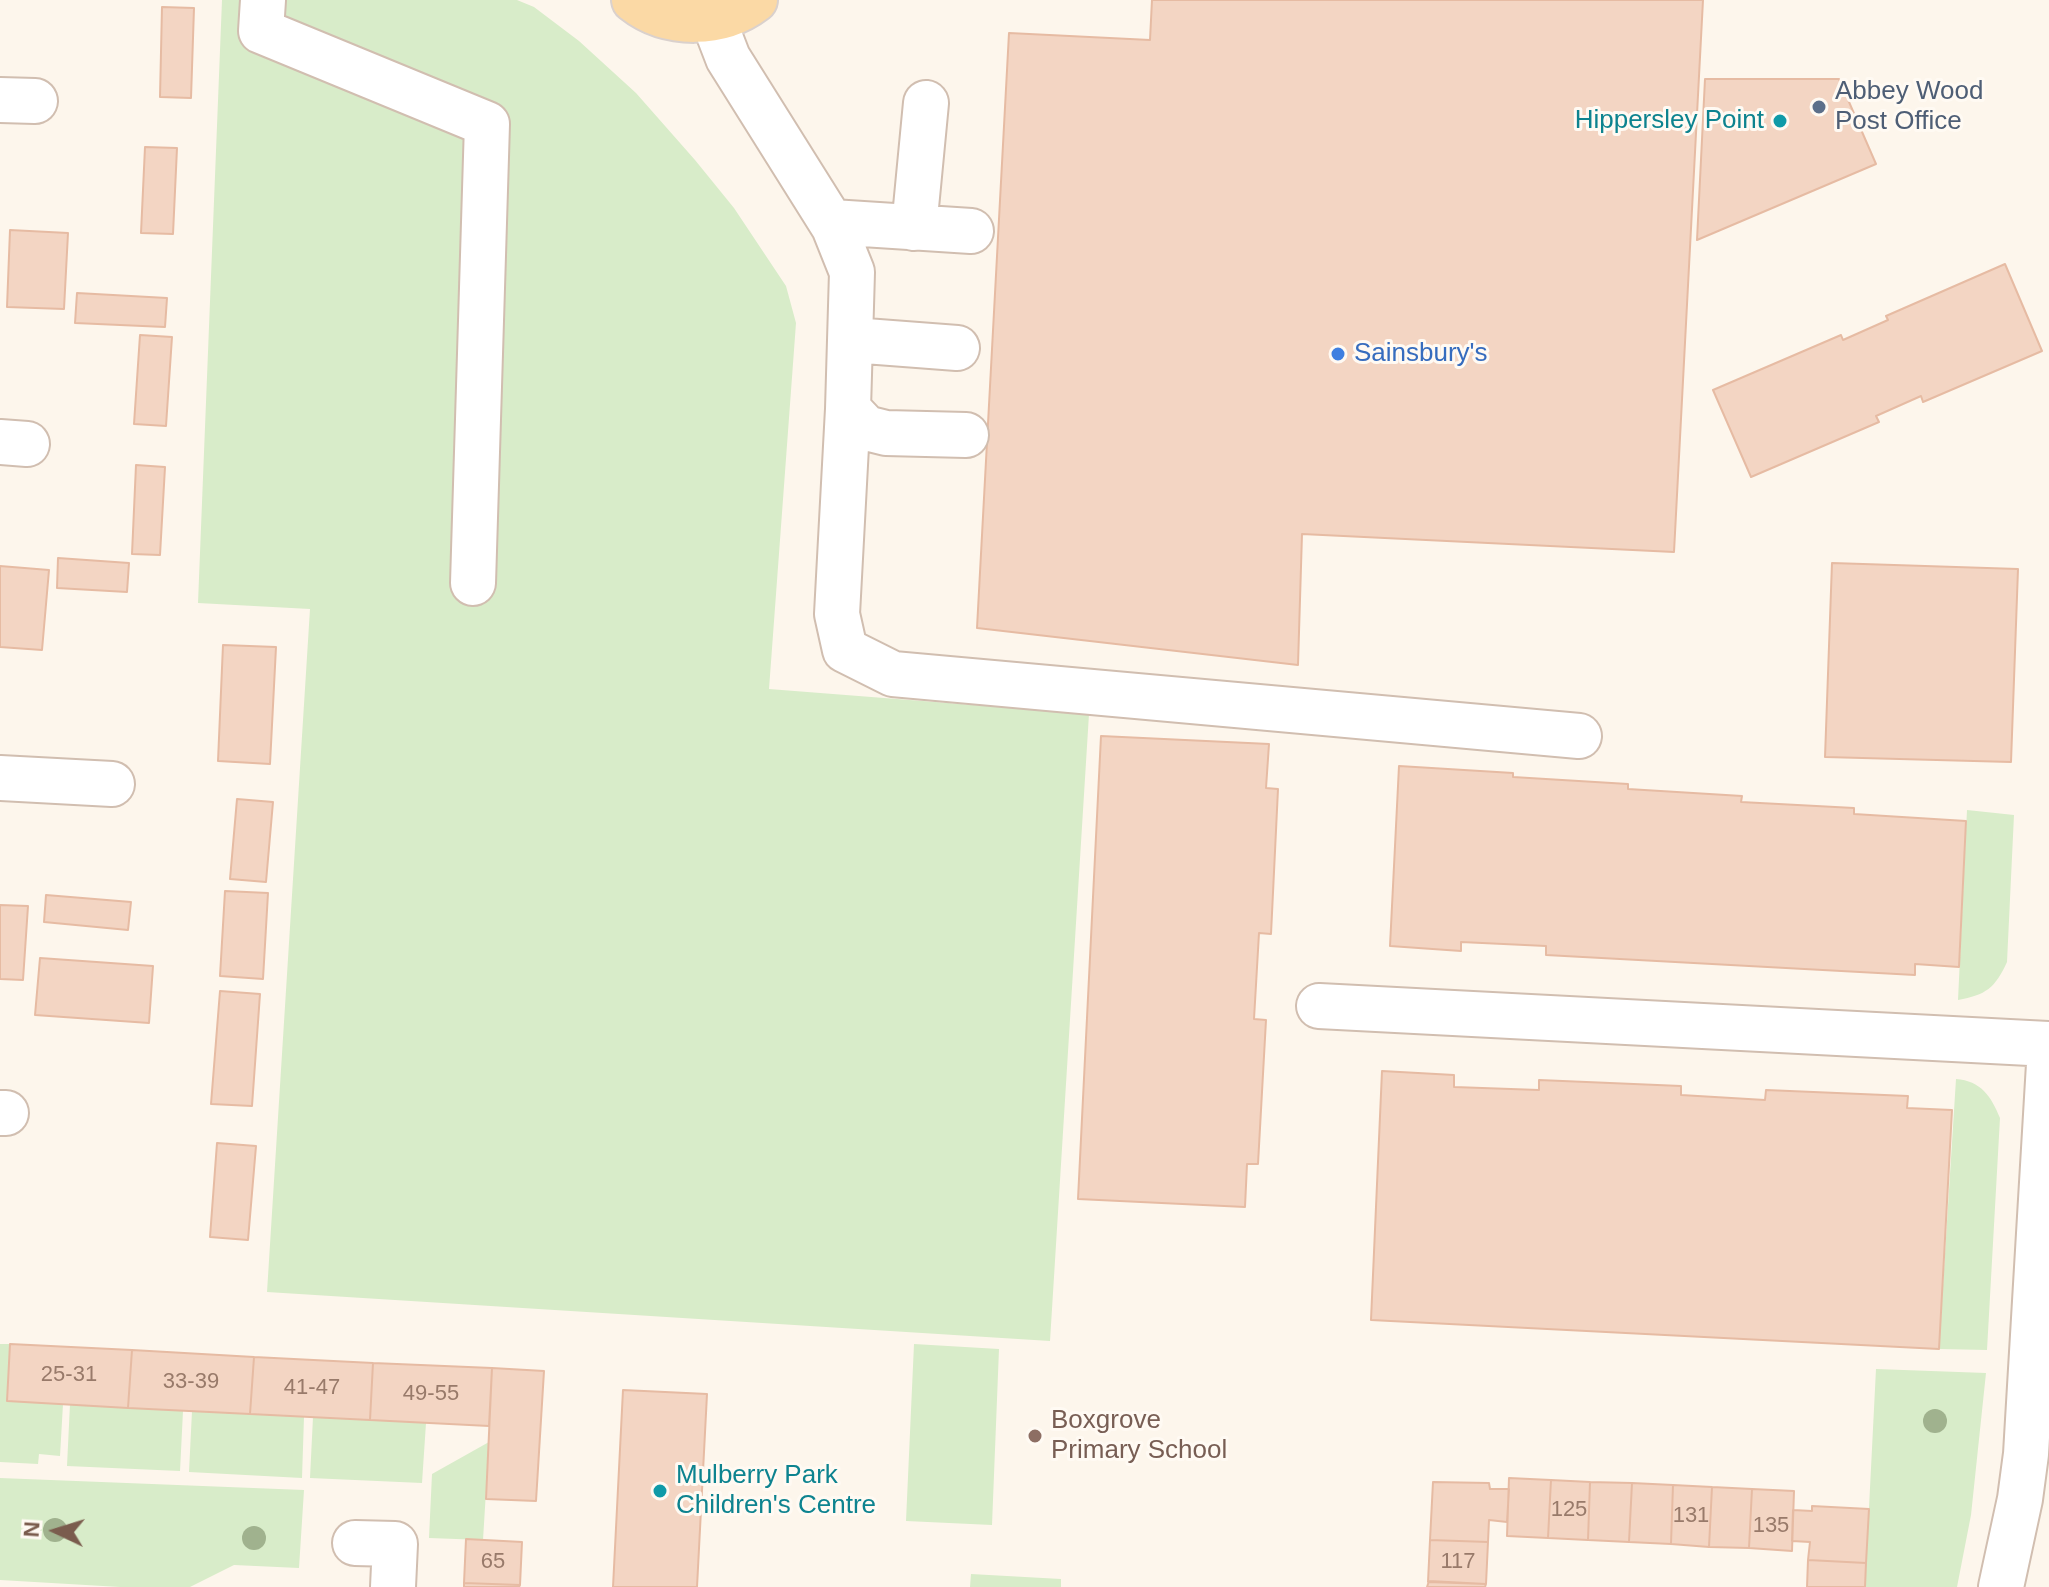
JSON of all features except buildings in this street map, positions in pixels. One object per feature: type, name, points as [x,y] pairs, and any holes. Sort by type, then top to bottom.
[{"type":"main road","points":[[634,0],[662,15],[687,20],[713,19],[741,9],[755,0]]},
{"type":"street","points":[[263,0],[261,31],[487,124],[473,583]]},
{"type":"street","points":[[713,19],[728,58],[832,222],[852,272],[852,340],[837,614],[845,650],[893,674],[1579,736]]},
{"type":"street","points":[[914,228],[926,103]]},
{"type":"street","points":[[832,222],[971,231]]},
{"type":"street","points":[[852,340],[957,348]]},
{"type":"street","points":[[848,409],[866,428],[886,433],[966,435]]},
{"type":"street","points":[[0,778],[112,784]]},
{"type":"street","points":[[1319,1006],[2049,1044]]},
{"type":"street","points":[[2001,1587],[2020,1499],[2026,1454],[2049,1064]]},
{"type":"street","points":[[355,1543],[395,1544],[393,1587]]},
{"type":"green space","points":[[222,0],[517,0],[534,7],[579,41],[636,93],[695,160],[734,208],[786,286],[796,323],[769,689],[1089,714],[1050,1341],[267,1292],[310,609],[198,603]]},
{"type":"green space","points":[[1967,810],[2014,815],[2007,962],[1988,989],[1976,996],[1958,1000]]},
{"type":"green space","points":[[1956,1079],[1979,1086],[2000,1118],[1987,1350],[1939,1349]]},
{"type":"green space","points":[[0,1344],[10,1344],[7,1401],[63,1404],[60,1456],[39,1454],[38,1464],[0,1462]]},
{"type":"green space","points":[[914,1344],[999,1349],[992,1525],[906,1521]]},
{"type":"green space","points":[[1876,1369],[1986,1373],[1971,1515],[1957,1587],[1865,1587]]},
{"type":"green space","points":[[70,1404],[183,1411],[180,1471],[67,1466]]},
{"type":"green space","points":[[192,1411],[304,1417],[302,1478],[189,1472]]},
{"type":"green space","points":[[313,1417],[426,1423],[422,1483],[310,1478]]},
{"type":"green space","points":[[489,1442],[483,1540],[429,1538],[432,1474]]},
{"type":"green space","points":[[0,1478],[304,1490],[299,1568],[234,1565],[190,1587],[120,1587],[0,1580]]},
{"type":"green space","points":[[971,1574],[1061,1579],[1061,1587],[970,1587]]},
{"type":"place","name":"Abbey Wood Post Office","points":[[1819,107]]},
{"type":"place","name":"Hippersley Point","points":[[1780,121]]},
{"type":"place","name":"Sainsbury's","points":[[1338,354]]},
{"type":"place","name":"Boxgrove Primary School","points":[[1035,1436]]},
{"type":"place","name":"Mulberry Park Children's Centre","points":[[660,1491]]}]
